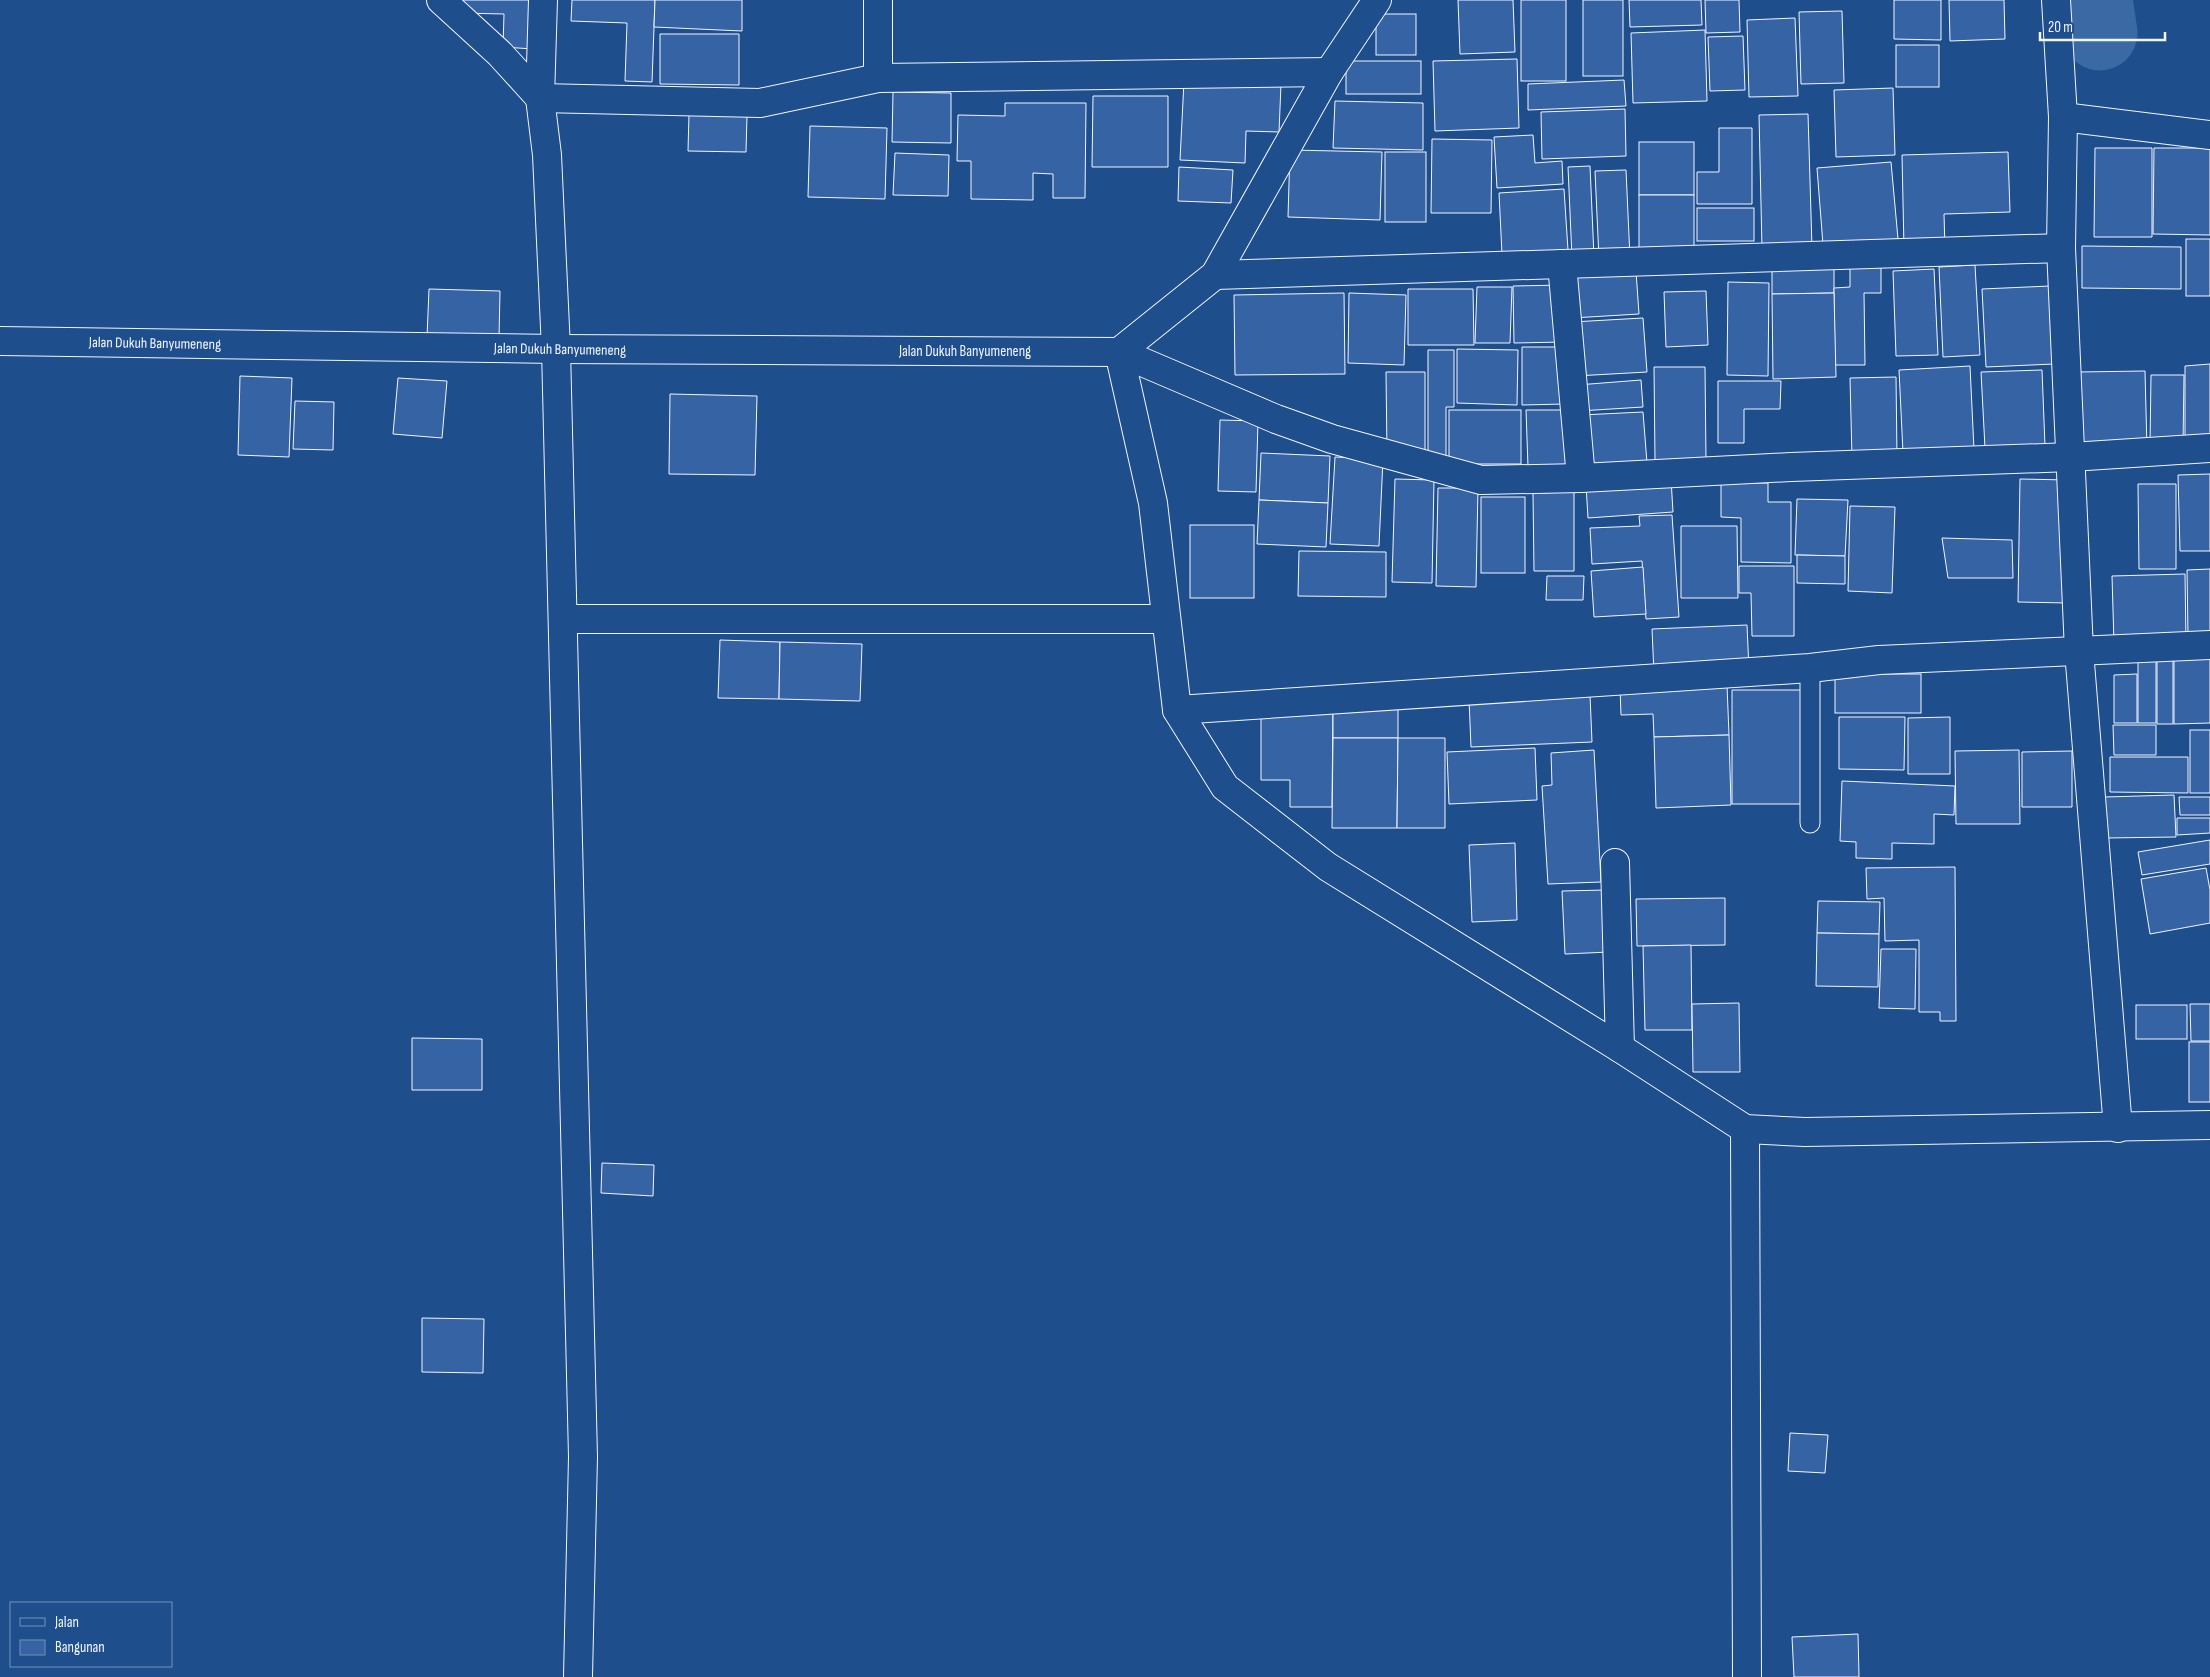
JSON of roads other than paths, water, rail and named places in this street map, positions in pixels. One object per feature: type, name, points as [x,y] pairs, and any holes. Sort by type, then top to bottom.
[{"type":"street","points":[[441,0],[500,54],[540,98],[760,103],[878,78],[1329,72]]},
{"type":"street","points":[[543,0],[540,98],[547,154],[556,350],[583,1458],[578,1677]]},
{"type":"street","points":[[878,0],[878,78]]},
{"type":"street","points":[[1120,352],[1215,275],[1329,72],[1377,0]]},
{"type":"street","points":[[2056,0],[2063,117],[2061,248],[2079,651],[2118,1128]]},
{"type":"street","points":[[2063,117],[2210,135]]},
{"type":"street","points":[[1215,275],[2061,248]]},
{"type":"street","points":[[1562,264],[1581,478]]},
{"type":"street","name":"Jalan Dukuh Banyumeneng","points":[[0,340],[556,350],[1120,352]]},
{"type":"street","points":[[1120,352],[1276,419],[1332,439],[1423,466],[1481,480],[1581,478],[1791,467],[2071,457],[2210,448]]},
{"type":"street","points":[[1120,352],[1152,503],[1177,710],[1225,787],[1328,866],[1746,1129],[1805,1132],[2210,1125]]},
{"type":"street","points":[[563,619],[1166,619]]},
{"type":"street","points":[[1177,710],[1810,668],[1878,660],[2210,644]]},
{"type":"street","points":[[1615,863],[1620,1048]]},
{"type":"street","points":[[1746,1129],[1747,1677]]},
{"type":"lane","points":[[1810,668],[1810,823]]},
{"type":"waterway","points":[[2095,0],[2100,33]]}]
